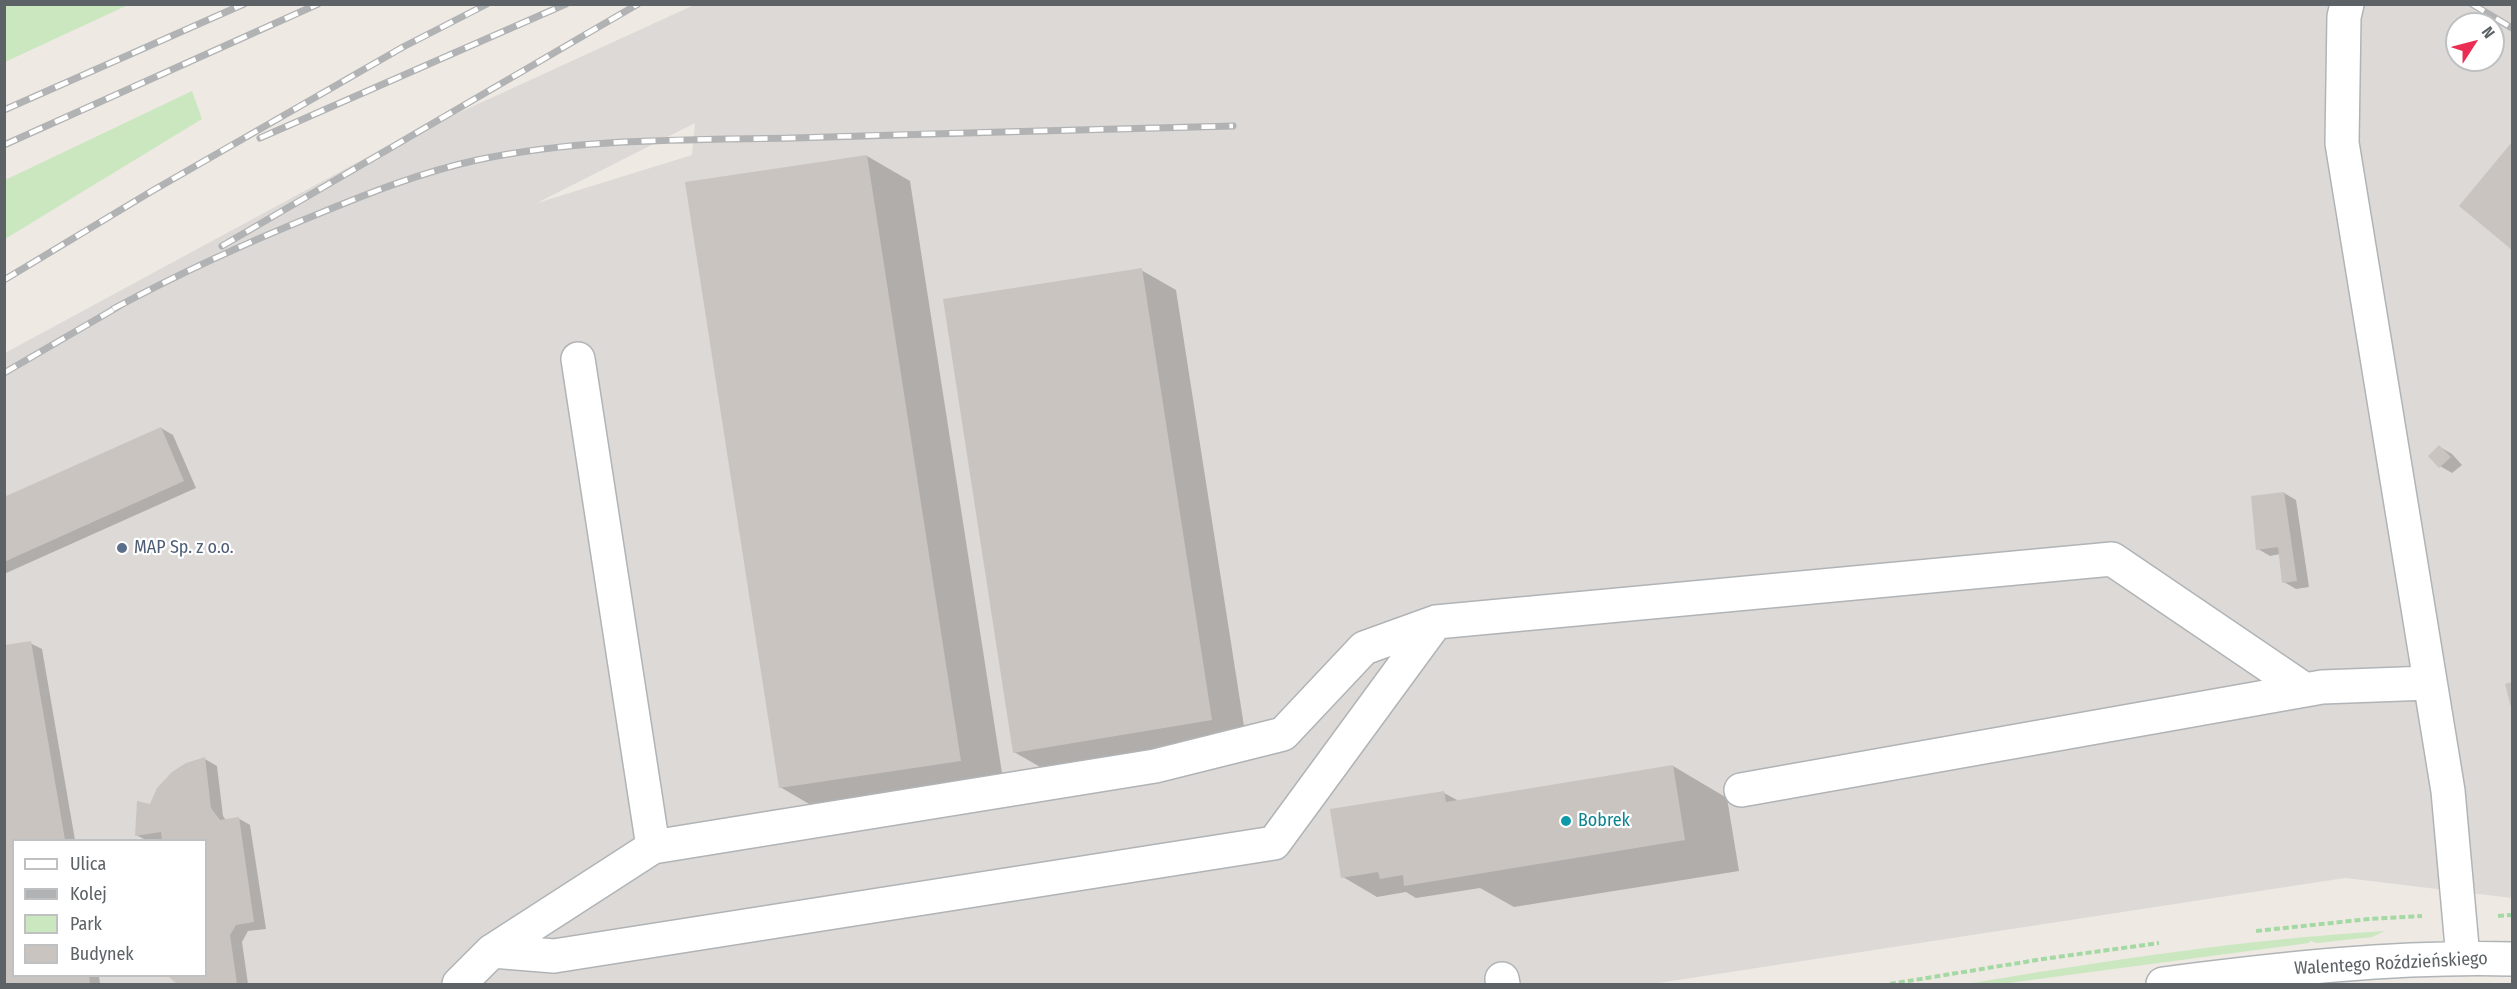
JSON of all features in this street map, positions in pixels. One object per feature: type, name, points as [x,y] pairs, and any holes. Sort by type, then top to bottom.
[{"type":"street","points":[[2347,4],[2344,17],[2342,142],[2448,791],[2463,958]]},
{"type":"street","points":[[578,359],[653,847]]},
{"type":"street","points":[[459,984],[492,951],[653,847],[1155,766],[1283,734],[1364,648],[1436,622],[2112,559],[2305,690]]},
{"type":"street","points":[[492,951],[554,956],[1274,843],[1436,622]]},
{"type":"street","points":[[1741,790],[2322,687],[2429,684]]},
{"type":"street","name":"Walentego Roździeńskiego","points":[[2163,984],[2359,962],[2463,958],[2512,959]]},
{"type":"shaded area","name":"Bobrek","points":[[694,5],[2512,5],[2512,898],[2345,878],[1652,984],[5,984],[5,353],[395,142]],"holes":[[[695,123],[692,155],[537,203]]]},
{"type":"green space","points":[[5,4],[128,4],[128,5],[5,62]]},
{"type":"green space","points":[[192,91],[202,119],[5,239],[5,180]]},
{"type":"green space","points":[[2385,931],[2372,937],[2317,943],[2310,941],[2309,943],[2001,984],[1966,984],[2227,945]]},
{"type":"building","points":[[2512,142],[2512,250],[2459,206]]},
{"type":"building","points":[[867,155],[961,761],[779,788],[685,182]]},
{"type":"building","points":[[1142,268],[1212,720],[1013,753],[943,299]]},
{"type":"building","points":[[161,427],[184,481],[4,562],[4,497]]},
{"type":"building","points":[[2439,445],[2451,457],[2439,468],[2428,456]]},
{"type":"building","points":[[2284,492],[2297,581],[2282,583],[2278,547],[2256,550],[2251,496]]},
{"type":"building","points":[[31,641],[65,839],[12,839],[12,977],[89,977],[90,984],[5,984],[5,645]]},
{"type":"building","points":[[2512,682],[2512,711],[2505,684]]},
{"type":"building","points":[[205,757],[211,808],[220,820],[239,817],[254,922],[236,925],[230,935],[237,984],[177,984],[169,977],[207,977],[207,839],[162,839],[161,832],[135,836],[137,801],[150,804],[157,788],[172,772],[186,763]]},
{"type":"building","name":"Bobrek","points":[[1673,765],[1685,840],[1404,886],[1403,875],[1380,879],[1378,872],[1341,878],[1330,809],[1444,791],[1446,802]]},
{"type":"railway","points":[[4,110],[244,4]]},
{"type":"railway","points":[[4,145],[318,4]]},
{"type":"railway","points":[[4,280],[152,191],[403,47],[487,4]]},
{"type":"railway","points":[[260,138],[566,4]]},
{"type":"railway","points":[[222,246],[638,4]]},
{"type":"railway","points":[[2472,4],[2512,28]]},
{"type":"railway","points":[[113,309],[214,258],[357,198],[436,171],[516,153],[595,144],[674,140],[1233,126]]},
{"type":"railway","points":[[4,373],[121,305]]},
{"type":"place","name":"MAP Sp. z o.o.","points":[[122,548]]},
{"type":"place","name":"Bobrek","points":[[1566,821]]}]
